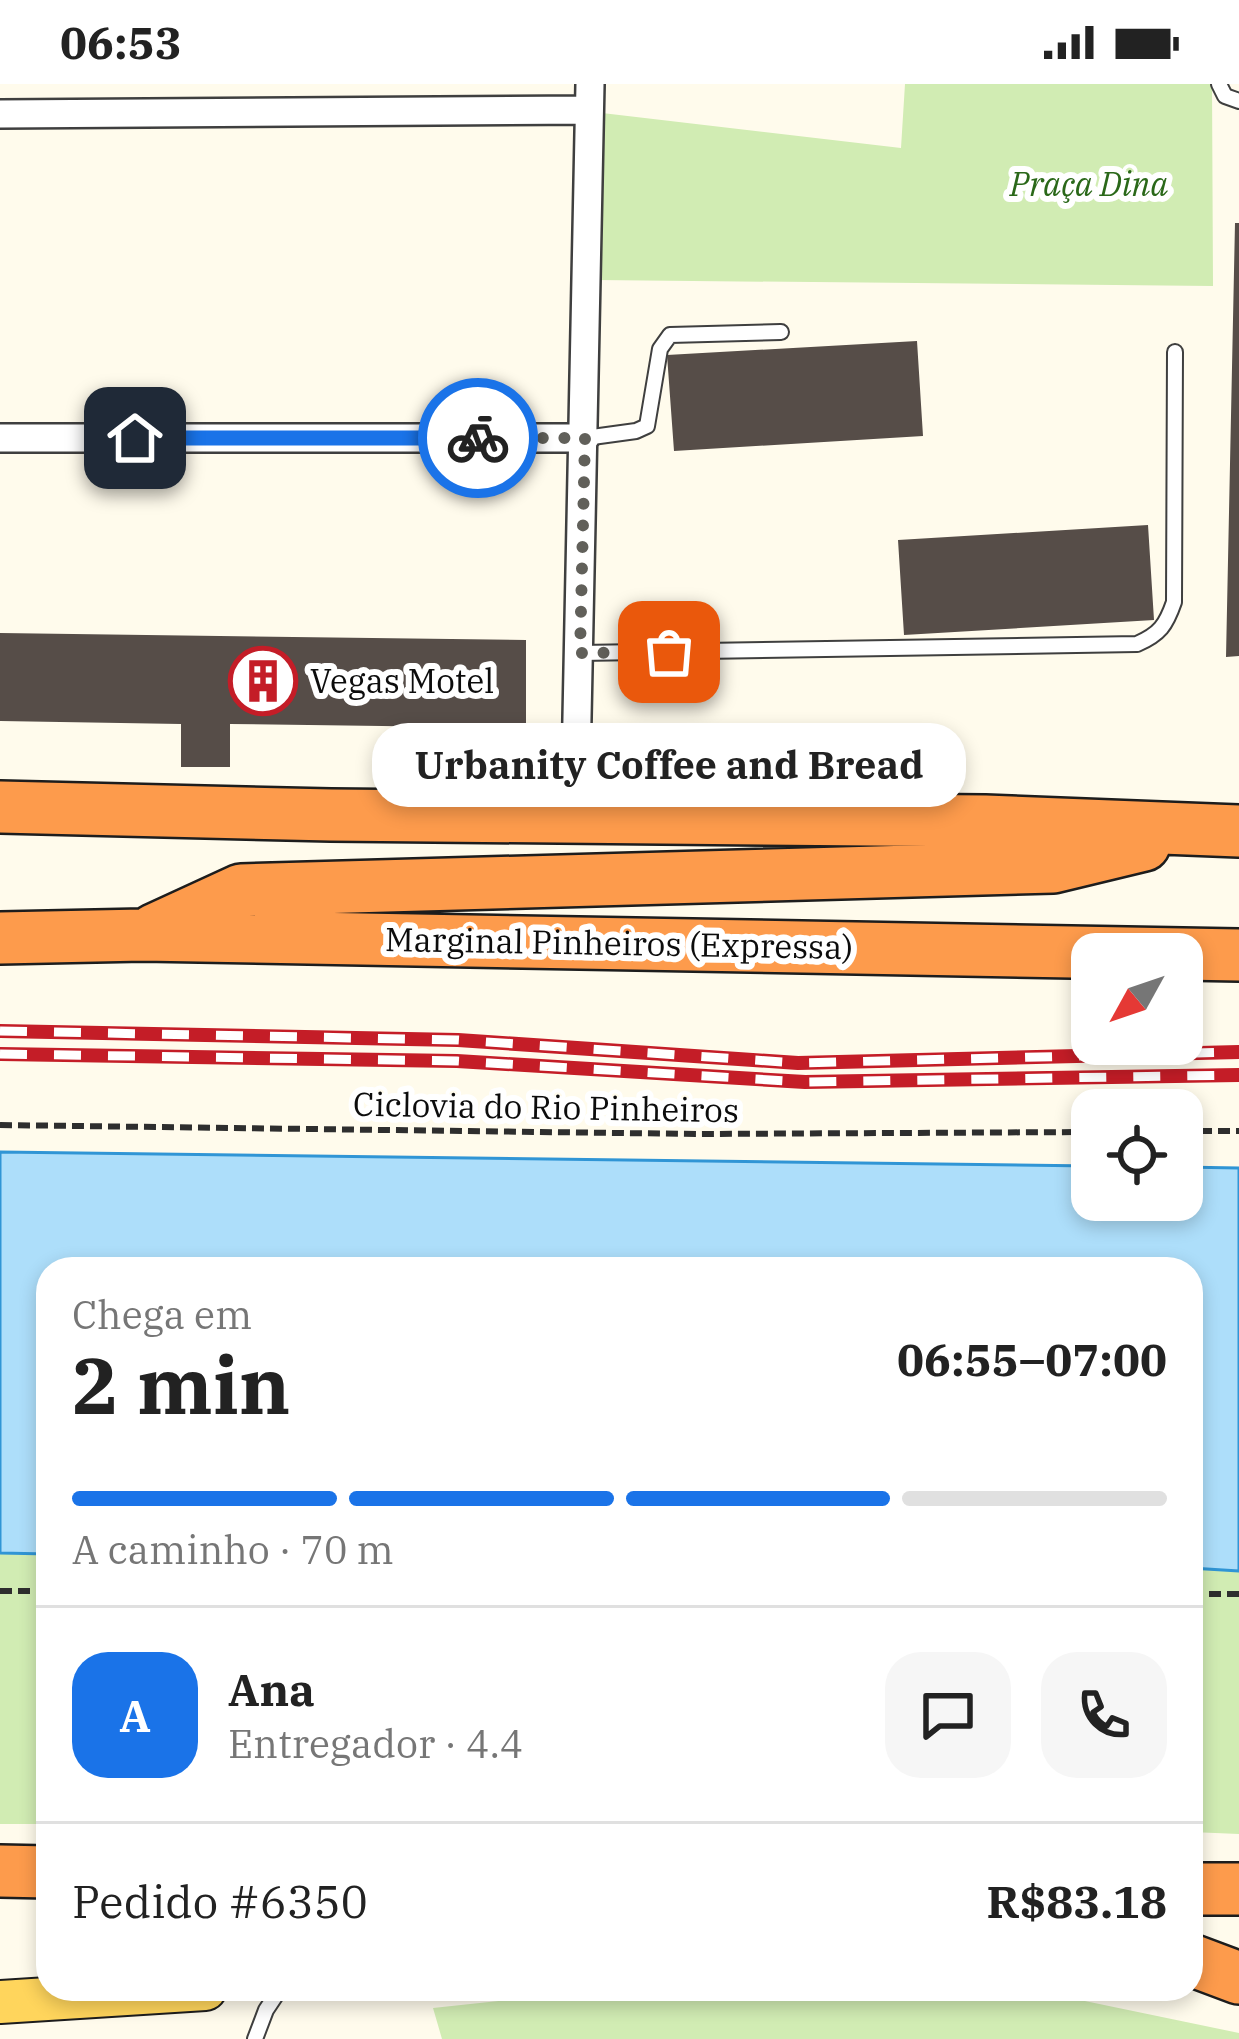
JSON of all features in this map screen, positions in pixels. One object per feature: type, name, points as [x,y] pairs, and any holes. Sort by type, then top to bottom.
[{"type":"highway","points":[[0,807],[985,821],[1220,831]]},
{"type":"highway","points":[[143,935],[241,890],[1053,867],[1220,831]]},
{"type":"highway","name":"Marginal Pinheiros (Expressa)","points":[[0,938],[143,935],[1239,955]]},
{"type":"highway","points":[[0,1871],[36,1872]]},
{"type":"highway","points":[[1203,1888],[1239,1889]]},
{"type":"highway","points":[[1203,1964],[1239,1978]]},
{"type":"main road","points":[[1203,1986],[1239,1994]]},
{"type":"main road","points":[[0,2002],[36,2000]]},
{"type":"street","points":[[0,114],[590,97],[575,815]]},
{"type":"street","points":[[0,438],[585,438]]},
{"type":"lane","points":[[1219,84],[1225,96],[1239,101]]},
{"type":"lane","points":[[585,438],[647,426],[660,349],[670,335],[781,332]]},
{"type":"lane","points":[[580,653],[1137,644],[1154,637],[1165,627],[1174,602],[1175,352]]},
{"type":"lane","points":[[255,2039],[272,2001]]},
{"type":"path","name":"Ciclovia do Rio Pinheiros","points":[[0,1125],[697,1134],[1071,1132]]},
{"type":"path","points":[[1203,1131],[1239,1131]]},
{"type":"path","points":[[0,1591],[36,1591]]},
{"type":"path","points":[[1203,1594],[1239,1594]]},
{"type":"green space","name":"Praça Dina","points":[[905,84],[1212,84],[1213,286],[597,280],[602,113],[901,148]]},
{"type":"green space","points":[[0,1553],[36,1554],[36,1824],[0,1824]]},
{"type":"green space","points":[[1203,1569],[1239,1571],[1239,1834],[1203,1832]]},
{"type":"green space","points":[[499,2001],[1085,2001],[1239,2033],[1239,2039],[442,2039],[433,2008]]},
{"type":"water","points":[[0,1152],[1071,1166],[1071,1221],[1203,1221],[1203,1167],[1239,1168],[1239,1571],[1203,1569],[1203,1257],[36,1257],[36,1554],[0,1553]]},
{"type":"building","points":[[1235,223],[1239,223],[1239,656],[1226,657]]},
{"type":"building","points":[[917,341],[923,436],[674,451],[667,355]]},
{"type":"building","points":[[1148,525],[1154,620],[904,635],[898,540]]},
{"type":"building","name":"Vegas Motel","points":[[0,633],[526,640],[526,728],[230,724],[230,767],[181,767],[181,724],[0,721]]},
{"type":"railway","points":[[0,1031],[458,1040],[798,1063],[1239,1052]]},
{"type":"railway","points":[[0,1054],[457,1061],[805,1082],[1239,1075]]},
{"type":"way so far","points":[[478,438],[585,438],[580,653],[669,652]]},
{"type":"place","name":"Urbanity Coffee and Bread","points":[[669,652]]},
{"type":"place","name":"Vegas Motel","points":[[263,681]]},
{"type":"route","points":[[135,438],[478,438]]}]
